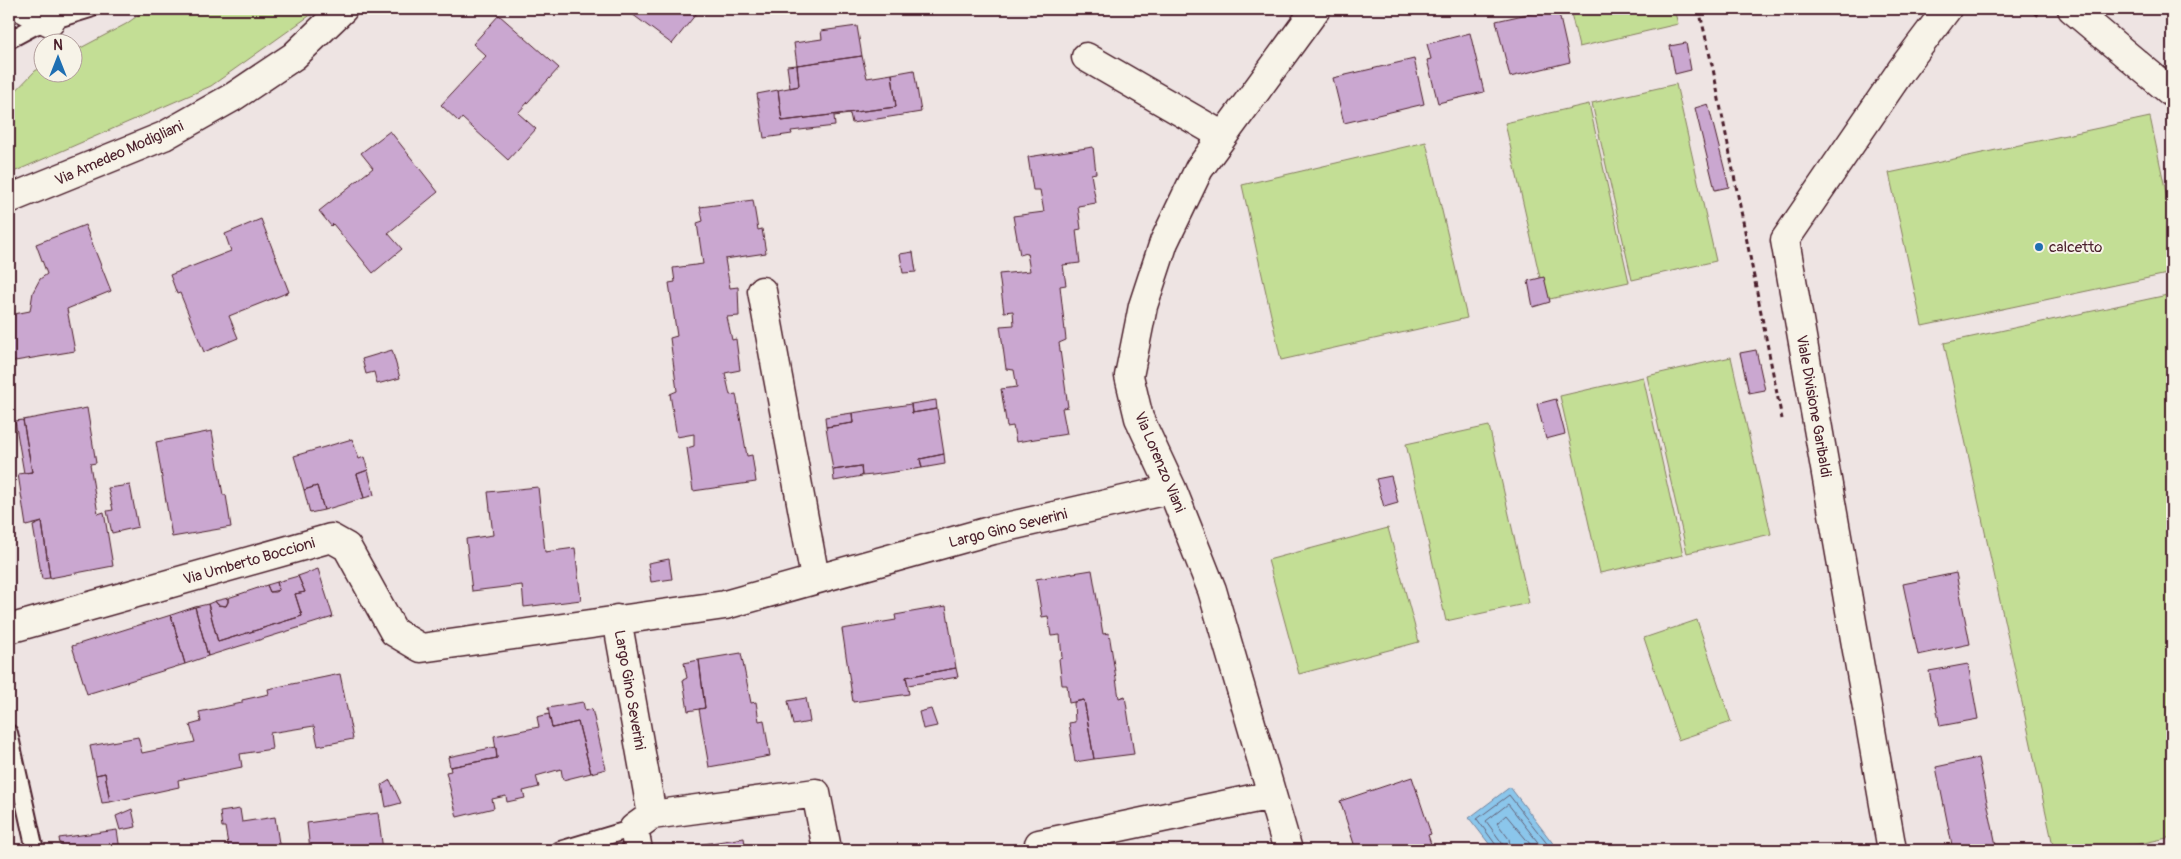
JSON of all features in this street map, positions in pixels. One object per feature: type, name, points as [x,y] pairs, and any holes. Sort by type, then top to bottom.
[{"type":"street","points":[[25,9],[50,22]]},
{"type":"street","name":"Via Amedeo Modigliani","points":[[9,198],[164,136],[233,98],[294,56],[343,9]]},
{"type":"street","name":"Via Lorenzo Viani","points":[[1288,850],[1212,590],[1172,489],[1139,418],[1129,376],[1143,306],[1164,242],[1199,169],[1316,9]]},
{"type":"street","name":"Viale Divisione Garibaldi","points":[[1892,850],[1784,240],[1902,69],[1947,9]]},
{"type":"street","points":[[2072,9],[2172,92]]},
{"type":"street","points":[[1086,57],[1223,136]]},
{"type":"street","points":[[762,291],[816,578]]},
{"type":"street","name":"Largo Gino Severini","points":[[642,831],[617,619],[725,605],[993,530],[1172,489]]},
{"type":"street","name":"Via Umberto Boccioni","points":[[9,629],[331,538],[347,547],[394,632],[421,648],[617,619]]},
{"type":"street","points":[[642,831],[816,793],[827,849]]},
{"type":"street","points":[[1040,844],[1271,795]]},
{"type":"lane","points":[[9,40],[35,26],[90,9]]},
{"type":"lane","points":[[9,734],[35,850]]},
{"type":"lane","points":[[560,850],[642,831]]},
{"type":"path","points":[[1699,9],[1783,425]]},
{"type":"green space","points":[[147,9],[319,9],[211,86],[9,174],[9,98],[32,74],[32,82],[82,82],[82,47],[126,24]]},
{"type":"green space","points":[[1570,9],[1674,9],[1678,24],[1579,47]]},
{"type":"green space","points":[[1676,84],[1716,261],[1632,280],[1592,103]]},
{"type":"green space","points":[[1589,104],[1629,282],[1545,300],[1505,123]]},
{"type":"green space","name":"calcetto","points":[[2150,117],[2172,221],[2172,273],[1922,326],[1889,173]]},
{"type":"green space","points":[[1426,142],[1467,318],[1281,360],[1242,185]]},
{"type":"green space","points":[[2172,294],[2172,837],[2111,850],[2054,850],[1944,343]]},
{"type":"green space","points":[[1731,357],[1771,534],[1687,553],[1647,376]]},
{"type":"green space","points":[[1643,377],[1683,555],[1600,573],[1560,396]]},
{"type":"green space","points":[[1489,426],[1529,603],[1446,621],[1406,444]]},
{"type":"green space","points":[[1388,528],[1419,642],[1299,674],[1268,560]]},
{"type":"green space","points":[[1697,620],[1731,722],[1678,740],[1644,638]]},
{"type":"water","points":[[1510,787],[1558,850],[1494,850],[1469,818]]},
{"type":"building","points":[[630,9],[700,9],[672,44],[628,11]]},
{"type":"building","points":[[1550,9],[1558,9],[1570,62],[1510,77],[1496,21]]},
{"type":"building","points":[[499,15],[559,68],[518,113],[536,129],[508,160],[462,118],[459,122],[441,105],[486,56],[473,44]]},
{"type":"building","points":[[857,26],[862,56],[797,65],[794,43],[822,39],[821,31]]},
{"type":"building","points":[[1470,33],[1484,92],[1438,103],[1427,60],[1431,59],[1427,44]]},
{"type":"building","points":[[1686,43],[1691,70],[1675,74],[1670,46]]},
{"type":"building","points":[[862,56],[867,78],[892,74],[896,107],[782,121],[778,90],[799,86],[797,65]]},
{"type":"building","points":[[1414,59],[1424,104],[1344,123],[1333,78]]},
{"type":"building","points":[[797,65],[799,86],[790,88],[787,66]]},
{"type":"building","points":[[914,70],[921,112],[852,123],[850,114],[834,116],[835,126],[791,131],[792,134],[764,138],[757,94],[778,90],[782,121],[896,107],[892,74]]},
{"type":"building","points":[[1708,104],[1729,187],[1715,190],[1695,108]]},
{"type":"building","points":[[390,131],[438,192],[388,233],[402,249],[373,273],[333,224],[331,226],[319,211],[373,168],[361,153]]},
{"type":"building","points":[[1093,147],[1096,173],[1091,174],[1096,203],[1078,206],[1081,229],[1076,230],[1080,263],[1063,265],[1066,285],[1060,286],[1066,340],[1059,343],[1068,407],[1062,408],[1067,434],[1016,442],[1013,426],[1007,427],[1001,389],[1017,387],[1014,370],[1006,369],[1000,326],[1014,325],[1013,311],[1004,312],[999,274],[1030,271],[1027,253],[1020,255],[1013,216],[1044,212],[1040,190],[1033,190],[1028,157]]},
{"type":"building","points":[[753,200],[758,230],[762,229],[766,253],[725,259],[730,288],[738,287],[739,316],[727,317],[732,340],[736,339],[740,370],[725,373],[730,395],[736,394],[747,456],[752,455],[756,482],[693,491],[687,448],[694,446],[694,434],[677,437],[670,394],[677,391],[670,338],[677,336],[669,283],[675,282],[673,268],[703,264],[697,223],[703,221],[700,207]]},
{"type":"building","points":[[261,219],[289,292],[229,316],[238,338],[204,352],[180,293],[177,294],[170,275],[231,251],[225,234]]},
{"type":"building","points":[[85,225],[111,291],[67,309],[75,351],[9,362],[9,315],[30,311],[33,292],[40,279],[47,274],[36,244]]},
{"type":"building","points":[[913,252],[916,272],[903,273],[900,254]]},
{"type":"building","points":[[1544,277],[1550,302],[1533,307],[1528,281]]},
{"type":"building","points":[[392,350],[400,378],[377,384],[374,372],[366,374],[362,359]]},
{"type":"building","points":[[1756,350],[1765,390],[1749,393],[1740,353]]},
{"type":"building","points":[[1556,399],[1565,434],[1546,439],[1537,404]]},
{"type":"building","points":[[936,400],[937,409],[912,413],[911,404]]},
{"type":"building","points":[[911,404],[912,413],[937,409],[944,454],[920,459],[922,468],[862,476],[861,466],[833,470],[826,427],[853,423],[852,413]]},
{"type":"building","points":[[87,408],[96,463],[90,464],[98,514],[104,512],[113,566],[50,578],[42,522],[26,526],[18,474],[32,472],[23,420]]},
{"type":"building","points":[[852,413],[853,423],[826,427],[825,417]]},
{"type":"building","points":[[23,420],[32,472],[24,473],[15,421]]},
{"type":"building","points":[[212,431],[223,495],[226,495],[231,527],[172,537],[156,442]]},
{"type":"building","points":[[352,439],[359,459],[364,457],[368,470],[357,474],[364,498],[324,510],[317,486],[304,490],[294,456]]},
{"type":"building","points":[[944,454],[945,464],[922,468],[920,459]]},
{"type":"building","points":[[861,466],[862,476],[834,481],[833,470]]},
{"type":"building","points":[[368,470],[374,495],[364,498],[357,474]]},
{"type":"building","points":[[1391,476],[1398,503],[1384,507],[1376,479]]},
{"type":"building","points":[[130,485],[138,527],[112,533],[107,511],[113,510],[108,488]]},
{"type":"building","points":[[317,486],[324,510],[310,513],[304,490]]},
{"type":"building","points":[[538,487],[545,552],[575,548],[581,600],[524,607],[522,585],[472,591],[466,539],[493,535],[488,492]]},
{"type":"building","points":[[42,522],[50,578],[42,579],[33,526]]},
{"type":"building","points":[[669,559],[672,579],[651,582],[648,563]]},
{"type":"building","points":[[318,569],[333,617],[208,656],[195,607],[208,604],[218,642],[244,634],[302,616],[295,594],[305,592],[298,576]]},
{"type":"building","points":[[1092,570],[1103,634],[1109,633],[1119,698],[1125,696],[1134,754],[1094,759],[1084,700],[1069,703],[1067,685],[1062,685],[1059,659],[1062,658],[1060,635],[1051,636],[1048,616],[1042,617],[1036,579]]},
{"type":"building","points":[[1956,573],[1970,644],[1918,655],[1903,584]]},
{"type":"building","points":[[298,576],[305,592],[295,594],[302,616],[218,642],[208,604],[215,601],[218,605],[226,606],[228,598],[267,585],[270,592],[275,592],[279,590],[277,582]]},
{"type":"building","points":[[277,582],[279,590],[270,592],[267,585]]},
{"type":"building","points":[[228,598],[226,606],[218,605],[215,601]]},
{"type":"building","points":[[946,606],[956,668],[906,677],[909,694],[853,702],[842,629],[896,620],[895,615]]},
{"type":"building","points":[[195,607],[208,656],[185,664],[171,615]]},
{"type":"building","points":[[171,615],[185,664],[87,694],[72,646]]},
{"type":"building","points":[[741,653],[751,703],[756,702],[759,721],[764,720],[770,756],[709,767],[699,709],[705,708],[699,660]]},
{"type":"building","points":[[699,660],[705,708],[688,711],[683,680],[687,678],[684,663]]},
{"type":"building","points":[[1968,664],[1978,719],[1940,726],[1929,671]]},
{"type":"building","points":[[956,668],[958,677],[908,685],[906,677]]},
{"type":"building","points":[[340,674],[353,739],[318,746],[314,726],[270,733],[272,749],[240,754],[242,767],[178,780],[179,787],[110,802],[105,773],[96,775],[90,746],[138,737],[142,753],[195,742],[190,725],[201,722],[199,712],[242,703],[242,700],[269,694],[268,689]]},
{"type":"building","points":[[806,698],[810,722],[793,725],[788,701]]},
{"type":"building","points":[[1084,700],[1094,759],[1075,762],[1069,723],[1075,722],[1074,702]]},
{"type":"building","points":[[583,702],[585,711],[592,709],[606,769],[591,773],[578,722],[552,728],[548,708]]},
{"type":"building","points":[[931,709],[937,726],[923,729],[919,712]]},
{"type":"building","points":[[549,714],[552,728],[578,722],[591,773],[563,780],[561,769],[536,776],[539,787],[523,791],[525,798],[507,802],[506,796],[492,799],[494,808],[457,817],[446,772],[451,771],[450,767],[497,758],[494,736],[539,727],[537,717]]},
{"type":"building","points":[[496,747],[497,758],[450,767],[448,757]]},
{"type":"building","points":[[1978,758],[1997,850],[1953,850],[1936,767]]},
{"type":"building","points":[[105,773],[110,802],[102,803],[96,775]]},
{"type":"building","points":[[1412,777],[1431,834],[1428,835],[1433,850],[1356,850],[1340,801]]},
{"type":"building","points":[[390,780],[401,803],[386,807],[382,785]]},
{"type":"building","points":[[132,809],[136,827],[120,830],[116,816]]},
{"type":"building","points":[[240,809],[242,822],[275,817],[280,850],[229,850],[225,827],[222,827],[220,812]]},
{"type":"building","points":[[378,813],[383,850],[310,850],[307,823]]},
{"type":"building","points":[[117,830],[120,850],[61,850],[59,838]]},
{"type":"building","points":[[744,838],[746,850],[691,850],[690,846]]},
{"type":"place","name":"calcetto","points":[[2039,247]]}]
